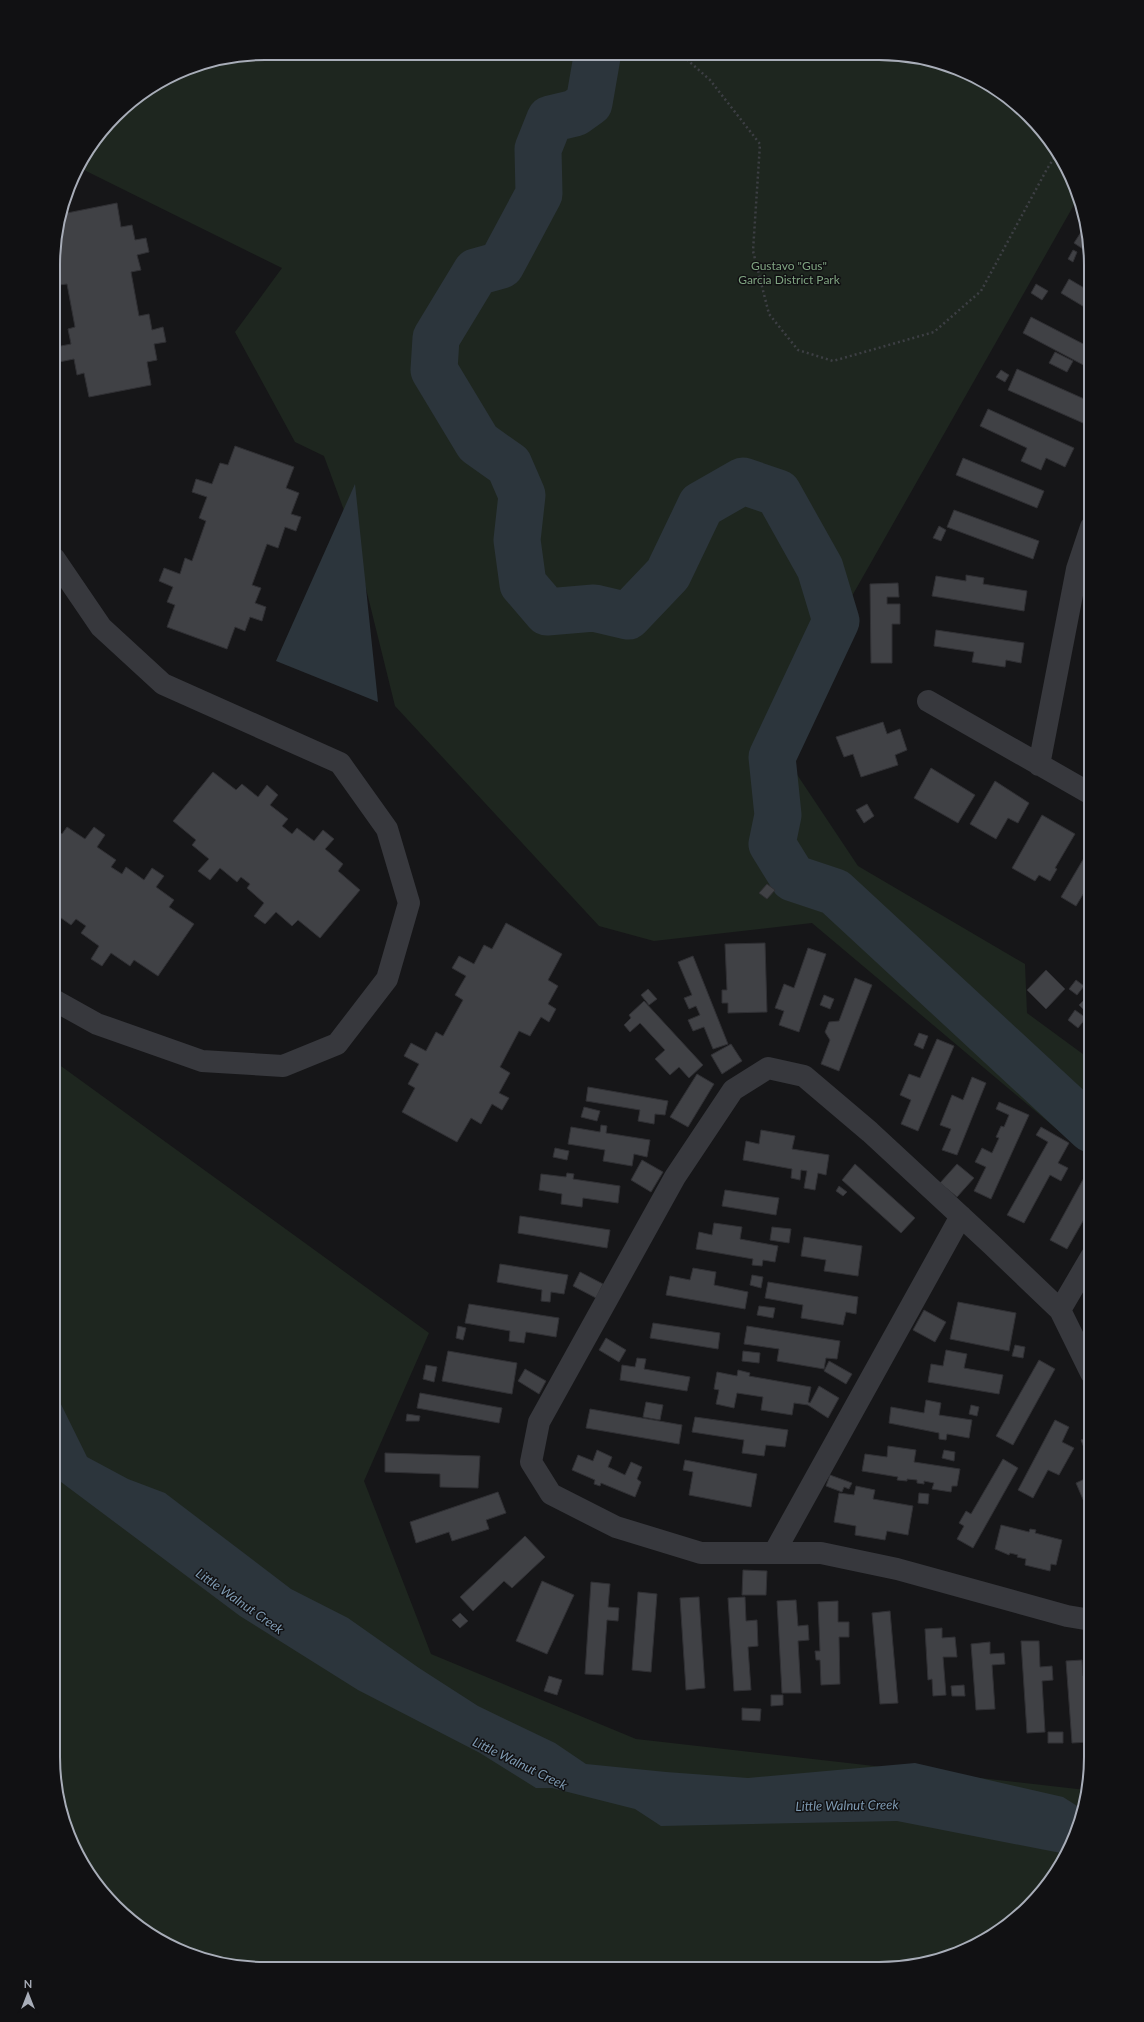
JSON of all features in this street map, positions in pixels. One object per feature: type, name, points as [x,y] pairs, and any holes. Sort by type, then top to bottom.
[{"type":"lane","points":[[1039,765],[1077,569],[1084,548]]},
{"type":"lane","points":[[60,567],[101,626],[163,684],[340,763],[387,829],[409,903],[387,979],[337,1044],[283,1066],[202,1061],[97,1024],[60,1003]]},
{"type":"lane","points":[[928,701],[1084,790]]},
{"type":"lane","points":[[1084,1359],[1060,1310],[870,1132],[804,1076],[768,1068],[733,1090],[675,1177],[539,1422],[531,1462],[552,1494],[616,1527],[701,1553],[821,1553],[897,1569],[1067,1616],[1084,1619]]},
{"type":"lane","points":[[774,1553],[961,1216]]},
{"type":"lane","points":[[1060,1310],[1084,1269]]},
{"type":"path","points":[[688,60],[710,80],[760,144],[753,251],[770,314],[798,350],[833,361],[934,332],[981,291],[1054,158]]},
{"type":"green space","name":"Gustavo \"Gus\" Garcia District Park","points":[[251,60],[893,60],[932,67],[970,81],[982,87],[1004,102],[1024,120],[1042,140],[1057,162],[1075,204],[772,737],[858,866],[1025,964],[1027,1013],[1084,1055],[1084,1152],[812,923],[654,941],[599,926],[395,706],[352,532],[324,456],[295,442],[235,332],[282,268],[83,170],[87,162],[102,140],[120,120],[140,102],[162,87],[186,76],[212,67]]},
{"type":"green space","points":[[60,1065],[429,1333],[364,1481],[431,1654],[636,1739],[1081,1789],[1073,1823],[1057,1860],[1042,1882],[1024,1902],[1004,1920],[982,1935],[970,1941],[932,1955],[893,1962],[251,1962],[212,1955],[186,1946],[162,1935],[140,1920],[120,1902],[102,1882],[87,1860],[71,1823],[64,1797],[60,1771]]},
{"type":"water","points":[[355,484],[378,702],[276,661]]},
{"type":"water","name":"Little Walnut Creek","points":[[60,1402],[87,1457],[128,1479],[165,1493],[291,1589],[348,1618],[419,1668],[478,1706],[555,1743],[586,1764],[748,1778],[915,1763],[1063,1797],[1078,1806],[1073,1823],[1061,1853],[897,1821],[661,1826],[635,1809],[552,1788],[536,1788],[480,1753],[358,1690],[240,1616],[60,1481]]},
{"type":"building","points":[[117,203],[121,227],[132,225],[135,240],[146,238],[149,252],[137,255],[141,270],[131,272],[139,316],[149,314],[152,330],[163,327],[166,342],[154,344],[157,360],[147,362],[151,385],[89,397],[84,373],[77,375],[74,359],[60,362],[60,346],[71,344],[68,329],[75,327],[67,284],[60,285],[60,251],[67,213]]},
{"type":"building","points":[[1081,232],[1084,250],[1074,243]]},
{"type":"building","points":[[1073,250],[1077,252],[1073,262],[1068,259]]},
{"type":"building","points":[[1069,279],[1084,288],[1084,307],[1061,293]]},
{"type":"building","points":[[1036,284],[1048,291],[1042,300],[1031,293]]},
{"type":"building","points":[[1031,317],[1084,344],[1084,365],[1023,333]]},
{"type":"building","points":[[1055,352],[1073,361],[1067,372],[1049,363]]},
{"type":"building","points":[[1017,369],[1084,399],[1083,423],[1008,390]]},
{"type":"building","points":[[1001,370],[1009,375],[1005,382],[996,377]]},
{"type":"building","points":[[988,409],[1074,448],[1065,467],[1046,458],[1041,470],[1021,461],[1027,448],[980,426]]},
{"type":"building","points":[[235,446],[294,467],[286,488],[299,493],[291,514],[301,517],[296,531],[285,527],[278,548],[267,544],[252,585],[261,588],[255,603],[266,607],[262,621],[250,617],[245,631],[235,627],[227,649],[167,627],[175,605],[167,602],[173,587],[159,581],[164,568],[180,574],[185,558],[192,561],[206,521],[199,518],[207,497],[192,492],[196,479],[212,484],[220,463],[228,465]]},
{"type":"building","points":[[963,458],[1044,491],[1037,508],[956,475]]},
{"type":"building","points":[[954,510],[1039,541],[1033,559],[947,527]]},
{"type":"building","points":[[939,526],[946,530],[941,541],[933,538]]},
{"type":"building","points":[[966,575],[984,578],[983,584],[1027,591],[1024,611],[932,596],[936,576],[966,581]]},
{"type":"building","points":[[898,583],[899,597],[887,597],[887,604],[900,604],[900,624],[892,624],[892,663],[871,663],[870,584]]},
{"type":"building","points":[[936,630],[1024,643],[1021,663],[1006,660],[1005,667],[972,662],[974,652],[934,646]]},
{"type":"building","points":[[883,722],[887,734],[900,729],[907,750],[895,755],[898,765],[861,777],[853,754],[844,757],[836,737]]},
{"type":"building","points":[[931,768],[975,795],[958,823],[914,798]]},
{"type":"building","points":[[213,772],[236,790],[242,784],[258,797],[267,785],[278,795],[270,805],[288,819],[282,826],[292,834],[297,828],[314,841],[323,830],[334,839],[325,849],[343,864],[338,871],[360,890],[320,938],[298,920],[292,926],[276,912],[265,924],[254,916],[264,903],[247,888],[250,884],[241,877],[237,882],[220,868],[210,880],[198,871],[209,859],[192,845],[196,840],[173,821]]},
{"type":"building","points":[[995,781],[1029,803],[1018,823],[1008,818],[996,839],[970,824]]},
{"type":"building","points":[[867,804],[874,816],[864,823],[856,810]]},
{"type":"building","points":[[1042,815],[1075,834],[1055,868],[1057,869],[1050,881],[1039,875],[1035,881],[1012,868]]},
{"type":"building","points":[[67,827],[85,839],[94,827],[105,835],[97,847],[116,860],[111,867],[122,874],[126,867],[144,880],[152,868],[164,876],[156,887],[174,900],[169,907],[194,924],[158,976],[134,960],[130,966],[111,953],[102,966],[91,959],[99,946],[81,933],[86,926],[76,919],[71,925],[60,917],[60,832],[62,834]]},
{"type":"building","points":[[1084,858],[1084,893],[1076,906],[1061,897]]},
{"type":"building","points":[[767,884],[775,890],[767,899],[759,893]]},
{"type":"building","points":[[506,923],[562,954],[548,980],[558,986],[548,1004],[556,1009],[549,1022],[541,1017],[530,1036],[519,1031],[500,1067],[510,1073],[499,1093],[509,1098],[502,1110],[492,1104],[481,1124],[471,1118],[457,1142],[402,1112],[415,1088],[408,1084],[419,1064],[404,1056],[411,1043],[426,1051],[436,1032],[443,1036],[463,1000],[455,995],[466,976],[452,968],[459,956],[474,964],[484,945],[492,949]]},
{"type":"building","points":[[765,943],[767,1012],[728,1013],[728,1003],[722,1003],[722,990],[727,990],[725,944]]},
{"type":"building","points":[[808,948],[826,954],[799,1032],[779,1025],[784,1011],[775,1008],[784,984],[794,988]]},
{"type":"building","points":[[693,956],[728,1044],[713,1049],[704,1027],[693,1031],[688,1020],[700,1015],[696,1006],[689,1009],[684,998],[692,995],[678,962]]},
{"type":"building","points":[[1046,970],[1065,989],[1046,1009],[1027,990]]},
{"type":"building","points":[[855,978],[872,985],[839,1071],[821,1064],[830,1040],[825,1032],[829,1022],[839,1021]]},
{"type":"building","points":[[1076,980],[1084,986],[1077,995],[1069,989]]},
{"type":"building","points":[[648,989],[657,999],[649,1005],[641,995]]},
{"type":"building","points":[[824,995],[834,999],[830,1009],[820,1005]]},
{"type":"building","points":[[1084,1000],[1084,1010],[1079,1005]]},
{"type":"building","points":[[644,1001],[703,1065],[689,1078],[679,1067],[670,1075],[655,1059],[665,1050],[640,1023],[630,1032],[624,1025],[631,1018],[629,1015]]},
{"type":"building","points":[[1075,1010],[1084,1017],[1084,1020],[1078,1028],[1068,1020]]},
{"type":"building","points":[[919,1033],[928,1036],[923,1049],[914,1045]]},
{"type":"building","points":[[937,1039],[954,1046],[918,1131],[901,1124],[911,1100],[900,1095],[909,1074],[920,1078]]},
{"type":"building","points":[[731,1044],[742,1061],[722,1074],[711,1055]]},
{"type":"building","points":[[697,1074],[714,1084],[688,1127],[670,1117]]},
{"type":"building","points":[[972,1077],[986,1083],[957,1155],[942,1150],[951,1129],[940,1125],[952,1095],[963,1100]]},
{"type":"building","points":[[588,1087],[668,1101],[665,1115],[655,1114],[654,1124],[638,1121],[640,1110],[586,1101]]},
{"type":"building","points":[[999,1102],[1029,1115],[991,1199],[974,1191],[986,1167],[975,1162],[982,1148],[992,1153],[999,1138],[996,1137],[1001,1126],[1004,1127],[1009,1115],[996,1109]]},
{"type":"building","points":[[584,1107],[600,1111],[597,1121],[581,1117]]},
{"type":"building","points":[[601,1125],[607,1126],[606,1133],[650,1140],[647,1157],[634,1154],[632,1166],[603,1161],[605,1150],[568,1144],[571,1127],[600,1132]]},
{"type":"building","points":[[1041,1127],[1069,1143],[1058,1163],[1068,1168],[1061,1181],[1050,1175],[1024,1223],[1007,1215],[1048,1142],[1036,1135]]},
{"type":"building","points":[[761,1130],[795,1136],[792,1149],[829,1155],[826,1175],[818,1173],[815,1190],[804,1188],[807,1171],[801,1170],[800,1180],[791,1178],[792,1169],[743,1160],[746,1141],[759,1144]]},
{"type":"building","points":[[555,1148],[569,1151],[567,1160],[553,1157]]},
{"type":"building","points":[[642,1160],[663,1172],[651,1192],[631,1180]]},
{"type":"building","points":[[855,1164],[915,1218],[901,1233],[842,1180]]},
{"type":"building","points":[[957,1164],[974,1178],[957,1197],[940,1183]]},
{"type":"building","points":[[567,1173],[574,1174],[573,1179],[620,1186],[618,1203],[583,1198],[582,1207],[561,1204],[562,1194],[539,1190],[541,1174],[566,1177]]},
{"type":"building","points":[[1084,1178],[1084,1219],[1067,1249],[1050,1240]]},
{"type":"building","points":[[839,1186],[847,1192],[843,1196],[836,1191]]},
{"type":"building","points":[[725,1190],[779,1198],[776,1215],[722,1206]]},
{"type":"building","points":[[520,1216],[610,1230],[607,1248],[518,1233]]},
{"type":"building","points":[[714,1223],[742,1227],[740,1239],[778,1246],[775,1262],[763,1260],[762,1266],[752,1265],[753,1259],[696,1249],[699,1232],[712,1235]]},
{"type":"building","points":[[772,1227],[791,1229],[789,1243],[770,1240]]},
{"type":"building","points":[[804,1237],[862,1246],[858,1276],[824,1271],[826,1260],[801,1256]]},
{"type":"building","points":[[500,1264],[568,1275],[564,1294],[551,1292],[550,1302],[541,1301],[542,1290],[497,1282]]},
{"type":"building","points":[[693,1268],[716,1272],[714,1285],[748,1292],[745,1309],[666,1295],[670,1276],[690,1280]]},
{"type":"building","points":[[580,1272],[603,1284],[596,1298],[573,1286]]},
{"type":"building","points":[[752,1275],[763,1277],[761,1288],[750,1285]]},
{"type":"building","points":[[768,1282],[858,1297],[856,1314],[846,1312],[843,1325],[801,1318],[803,1305],[765,1298]]},
{"type":"building","points":[[958,1302],[1016,1313],[1009,1351],[950,1339]]},
{"type":"building","points":[[469,1304],[559,1318],[556,1337],[526,1332],[524,1343],[509,1341],[510,1331],[465,1323]]},
{"type":"building","points":[[759,1306],[775,1308],[773,1318],[757,1315]]},
{"type":"building","points":[[924,1310],[946,1322],[935,1342],[913,1330]]},
{"type":"building","points":[[653,1323],[720,1333],[718,1349],[650,1338]]},
{"type":"building","points":[[458,1326],[466,1328],[463,1340],[456,1338]]},
{"type":"building","points":[[747,1326],[840,1341],[837,1359],[826,1358],[824,1369],[777,1361],[779,1349],[744,1344]]},
{"type":"building","points":[[606,1338],[626,1350],[619,1362],[599,1350]]},
{"type":"building","points":[[1015,1345],[1025,1347],[1023,1358],[1012,1356]]},
{"type":"building","points":[[946,1350],[967,1354],[964,1368],[1003,1375],[999,1394],[928,1382],[931,1364],[943,1366]]},
{"type":"building","points":[[448,1351],[517,1363],[512,1394],[442,1381]]},
{"type":"building","points":[[743,1351],[760,1353],[759,1363],[742,1361]]},
{"type":"building","points":[[637,1358],[646,1359],[644,1369],[690,1377],[687,1391],[620,1380],[622,1365],[635,1367]]},
{"type":"building","points":[[1039,1360],[1055,1369],[1013,1445],[996,1436]]},
{"type":"building","points":[[829,1361],[852,1374],[846,1384],[824,1371]]},
{"type":"building","points":[[426,1365],[437,1367],[434,1382],[423,1379]]},
{"type":"building","points":[[525,1369],[546,1381],[539,1394],[518,1381]]},
{"type":"building","points":[[738,1370],[750,1373],[749,1376],[811,1387],[808,1402],[810,1403],[819,1386],[839,1398],[828,1418],[808,1405],[794,1403],[792,1415],[761,1410],[763,1397],[737,1393],[734,1408],[716,1404],[719,1390],[714,1389],[717,1372],[737,1376]]},
{"type":"building","points":[[420,1393],[502,1408],[499,1423],[417,1408]]},
{"type":"building","points":[[926,1400],[941,1403],[939,1415],[972,1420],[969,1438],[947,1434],[946,1440],[939,1439],[939,1433],[889,1423],[891,1407],[924,1413]]},
{"type":"building","points":[[646,1402],[663,1405],[660,1420],[643,1417]]},
{"type":"building","points":[[971,1405],[979,1407],[977,1416],[969,1414]]},
{"type":"building","points":[[590,1409],[682,1425],[679,1444],[586,1428]]},
{"type":"building","points":[[407,1414],[420,1416],[419,1421],[406,1421]]},
{"type":"building","points":[[695,1417],[788,1430],[785,1447],[766,1445],[764,1456],[742,1453],[744,1440],[692,1432]]},
{"type":"building","points":[[1055,1420],[1069,1427],[1062,1442],[1074,1448],[1059,1475],[1048,1470],[1033,1498],[1018,1490]]},
{"type":"building","points":[[1084,1439],[1084,1448],[1081,1440]]},
{"type":"building","points":[[888,1446],[916,1450],[914,1462],[960,1469],[957,1486],[952,1486],[951,1492],[932,1489],[934,1483],[924,1481],[924,1484],[917,1483],[917,1480],[907,1479],[907,1481],[897,1480],[898,1477],[862,1471],[865,1454],[887,1457]]},
{"type":"building","points":[[597,1450],[612,1457],[608,1467],[625,1475],[631,1462],[642,1467],[637,1479],[641,1482],[635,1497],[601,1483],[600,1486],[594,1484],[595,1480],[572,1470],[578,1455],[593,1461]]},
{"type":"building","points":[[944,1450],[955,1452],[954,1461],[942,1458]]},
{"type":"building","points":[[385,1453],[480,1456],[478,1488],[440,1487],[440,1474],[385,1472]]},
{"type":"building","points":[[1003,1459],[1018,1468],[973,1548],[957,1539],[964,1526],[959,1523],[966,1511],[971,1514]]},
{"type":"building","points":[[685,1460],[757,1474],[751,1507],[689,1495],[693,1472],[683,1470]]},
{"type":"building","points":[[830,1475],[852,1483],[849,1489],[844,1487],[842,1492],[826,1486]]},
{"type":"building","points":[[1084,1479],[1084,1502],[1076,1483]]},
{"type":"building","points":[[856,1486],[875,1490],[873,1499],[913,1506],[908,1535],[887,1531],[885,1540],[855,1535],[856,1526],[834,1522],[839,1493],[854,1495]]},
{"type":"building","points":[[498,1492],[506,1513],[486,1520],[489,1529],[452,1541],[449,1532],[416,1543],[410,1522]]},
{"type":"building","points":[[919,1493],[929,1494],[928,1504],[918,1503]]},
{"type":"building","points":[[1001,1525],[1029,1532],[1030,1529],[1036,1530],[1035,1533],[1062,1540],[1056,1565],[1051,1564],[1050,1571],[1025,1565],[1026,1559],[1017,1557],[1018,1555],[1010,1553],[1009,1555],[995,1549]]},
{"type":"building","points":[[525,1536],[545,1557],[512,1588],[504,1581],[473,1611],[460,1597]]},
{"type":"building","points":[[743,1570],[767,1571],[766,1595],[742,1595]]},
{"type":"building","points":[[542,1581],[574,1595],[547,1654],[516,1641]]},
{"type":"building","points":[[591,1582],[610,1584],[608,1607],[619,1608],[618,1621],[607,1620],[603,1675],[585,1674]]},
{"type":"building","points":[[638,1592],[657,1594],[651,1672],[632,1670]]},
{"type":"building","points":[[699,1597],[705,1688],[686,1690],[680,1598]]},
{"type":"building","points":[[745,1597],[746,1621],[757,1620],[758,1646],[748,1647],[751,1690],[734,1691],[728,1598]]},
{"type":"building","points":[[796,1600],[798,1626],[808,1625],[809,1640],[798,1641],[801,1693],[782,1693],[777,1601]]},
{"type":"building","points":[[838,1601],[838,1622],[849,1622],[849,1637],[839,1637],[840,1684],[821,1685],[820,1660],[816,1660],[815,1651],[820,1651],[818,1602]]},
{"type":"building","points":[[890,1611],[898,1703],[880,1704],[872,1613]]},
{"type":"building","points":[[460,1613],[468,1621],[460,1628],[452,1620]]},
{"type":"building","points":[[942,1628],[942,1638],[955,1637],[957,1657],[943,1657],[946,1695],[933,1696],[932,1679],[928,1680],[925,1629]]},
{"type":"building","points":[[1021,1641],[1039,1641],[1040,1667],[1052,1666],[1053,1680],[1042,1681],[1045,1732],[1027,1733]]},
{"type":"building","points":[[990,1642],[990,1654],[1004,1653],[1005,1664],[992,1665],[995,1709],[976,1710],[971,1644]]},
{"type":"building","points":[[1082,1660],[1084,1676],[1084,1742],[1072,1743],[1066,1661]]},
{"type":"building","points":[[549,1676],[562,1680],[557,1695],[544,1691]]},
{"type":"building","points":[[964,1685],[965,1696],[952,1696],[951,1686]]},
{"type":"building","points":[[771,1695],[783,1695],[783,1705],[771,1706]]},
{"type":"building","points":[[742,1708],[761,1709],[760,1721],[742,1720]]},
{"type":"building","points":[[1048,1732],[1063,1732],[1063,1743],[1048,1743]]},
{"type":"waterway","points":[[596,60],[589,103],[575,113],[550,119],[538,149],[539,194],[501,265],[476,272],[436,338],[434,370],[478,443],[509,465],[522,495],[517,540],[523,584],[547,612],[594,608],[628,616],[668,574],[701,505],[743,481],[778,493],[820,568],[836,621],[772,757],[778,815],[772,844],[793,878],[835,892],[1084,1123]]}]
